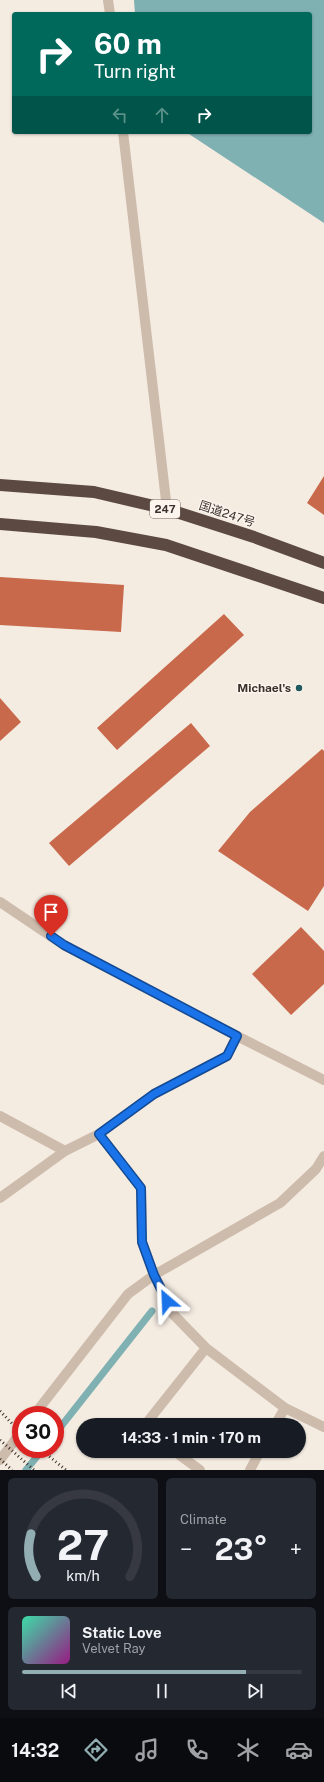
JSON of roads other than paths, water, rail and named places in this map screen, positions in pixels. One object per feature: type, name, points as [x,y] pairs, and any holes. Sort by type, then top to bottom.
[{"type":"highway","name":"国道247号","points":[[0,485],[94,492],[167,509],[254,537],[324,563]]},
{"type":"highway","points":[[0,524],[96,532],[166,545],[324,598]]},
{"type":"street","points":[[108,0],[110,12]]},
{"type":"street","points":[[123,134],[167,509]]},
{"type":"street","points":[[0,902],[64,945],[324,1080]]},
{"type":"street","points":[[0,1198],[65,1152],[99,1134],[154,1094],[227,1056],[237,1036]]},
{"type":"street","points":[[0,1116],[65,1152]]},
{"type":"street","points":[[99,1134],[141,1188],[142,1242],[154,1275],[174,1314],[206,1348],[285,1408],[324,1427]]},
{"type":"street","points":[[41,1406],[128,1294],[154,1275],[280,1203],[316,1169],[324,1156]]},
{"type":"street","points":[[151,1418],[206,1348]]},
{"type":"street","points":[[279,1418],[285,1408]]},
{"type":"street","points":[[0,1460],[12,1444]]},
{"type":"street","points":[[184,1458],[200,1470]]},
{"type":"street","points":[[250,1470],[256,1458]]},
{"type":"water","points":[[134,0],[324,0],[324,223],[189,134],[312,134],[312,12],[135,12]]},
{"type":"waterway","points":[[64,1423],[152,1311]]},
{"type":"waterway","points":[[26,1470],[36,1458]]},
{"type":"railway","points":[[0,1411],[12,1424]]},
{"type":"railway","points":[[0,1440],[34,1470]]},
{"type":"railway","points":[[51,1458],[66,1470]]},
{"type":"railway","points":[[0,1459],[12,1470]]},
{"type":"place","name":"Michael's","points":[[299,688]]}]
